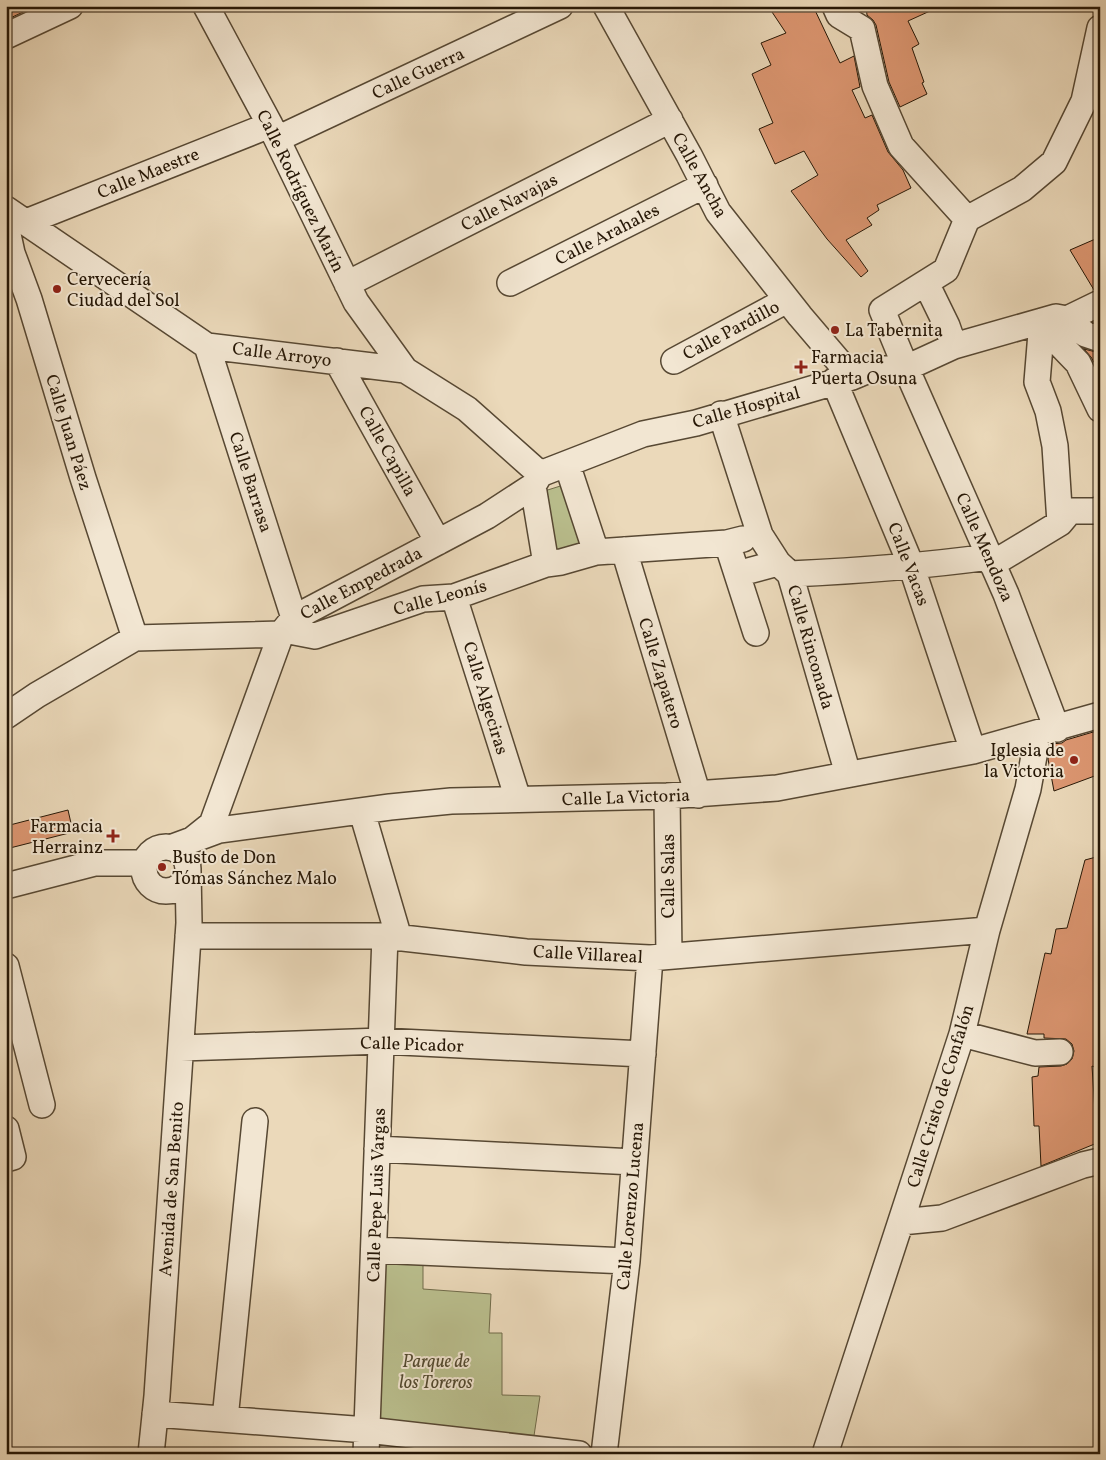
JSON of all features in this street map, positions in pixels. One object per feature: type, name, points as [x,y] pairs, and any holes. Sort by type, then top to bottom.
[{"type":"street","points":[[6,36],[70,6]]},
{"type":"street","name":"Calle Rodríguez Marín","points":[[206,6],[273,132],[356,302],[405,370]]},
{"type":"street","name":"Calle Guerra","points":[[273,132],[560,6]]},
{"type":"street","name":"Calle Ancha","points":[[606,6],[670,120],[718,212],[788,300],[843,379]]},
{"type":"street","points":[[835,6],[839,14],[862,18],[875,86],[901,146],[967,219]]},
{"type":"street","points":[[954,346],[947,326],[926,282],[946,270],[967,219],[1022,189],[1054,162],[1092,98],[1100,28]]},
{"type":"street","name":"Calle Navajas","points":[[347,284],[670,120]]},
{"type":"street","name":"Calle Maestre","points":[[13,219],[273,132]]},
{"type":"street","name":"Calle Arahales","points":[[510,282],[704,185]]},
{"type":"street","name":"Calle Arroyo","points":[[13,219],[207,346],[405,370],[467,409],[537,480]]},
{"type":"street","name":"Calle Juan Páez","points":[[13,219],[12,253],[29,299],[83,478],[135,638]]},
{"type":"street","name":"Calle Mendoza","points":[[926,282],[882,310],[1006,594],[1047,731]]},
{"type":"street","name":"Calle Pardillo","points":[[674,360],[788,300]]},
{"type":"street","points":[[1100,303],[1067,319],[1085,334],[1100,339]]},
{"type":"street","name":"Calle Hospital","points":[[537,480],[567,464],[643,434],[696,422],[871,369],[906,368],[954,346],[1056,317],[1067,319]]},
{"type":"street","points":[[1042,321],[1052,336],[1078,363],[1100,409]]},
{"type":"street","points":[[1042,321],[1037,382],[1048,411],[1055,446],[1060,523]]},
{"type":"street","name":"Calle Barrasa","points":[[207,346],[286,627]]},
{"type":"street","name":"Calle Capilla","points":[[337,361],[438,542]]},
{"type":"street","name":"Calle Vacas","points":[[843,379],[912,564],[973,751]]},
{"type":"street","name":"Calle Rinconada","points":[[721,414],[760,534],[784,569],[848,774]]},
{"type":"street","points":[[567,464],[596,552]]},
{"type":"street","points":[[537,480],[546,564]]},
{"type":"street","name":"Calle Empedrada","points":[[6,716],[135,638],[286,627],[487,516],[537,480]]},
{"type":"street","points":[[737,574],[784,569],[853,571],[912,564],[990,560],[1060,523],[1070,511],[1095,511],[1100,509]]},
{"type":"street","name":"Calle Leonís","points":[[286,627],[315,636],[423,599],[454,597],[546,564],[596,552],[727,543],[760,534]]},
{"type":"street","points":[[727,543],[756,633]]},
{"type":"street","name":"Calle Zapatero","points":[[624,550],[698,795]]},
{"type":"street","name":"Calle Algeciras","points":[[454,597],[518,799]]},
{"type":"street","points":[[183,844],[188,871],[182,884],[175,889],[168,890],[154,887],[146,877],[145,863],[152,852],[158,848],[183,844],[212,824],[286,627]]},
{"type":"street","name":"Calle La Victoria","points":[[183,844],[219,830],[390,807],[452,801],[698,795],[777,788],[973,751],[1100,715]]},
{"type":"street","name":"Calle Cristo de Confalón","points":[[825,1454],[962,1034],[987,930],[1047,731]]},
{"type":"street","name":"Calle Salas","points":[[660,957],[668,796]]},
{"type":"street","name":"Calle Pepe Luis Vargas","points":[[362,812],[392,937],[382,1042],[366,1442]]},
{"type":"street","points":[[6,886],[95,862],[145,863]]},
{"type":"street","name":"Avenida de San Benito","points":[[151,1454],[158,1386],[189,929],[188,871]]},
{"type":"street","points":[[168,890],[189,929]]},
{"type":"street","name":"Calle Villareal","points":[[189,929],[392,937],[526,952],[660,957],[987,930]]},
{"type":"street","name":"Calle Lorenzo Lucena","points":[[604,1454],[627,1261],[643,1054],[660,957]]},
{"type":"street","points":[[6,966],[42,1105]]},
{"type":"street","points":[[962,1034],[1035,1053],[1060,1052]]},
{"type":"street","name":"Calle Picador","points":[[181,1048],[382,1042],[643,1054]]},
{"type":"street","points":[[225,1420],[255,1121]]},
{"type":"street","points":[[6,1129],[13,1157],[6,1159]]},
{"type":"street","points":[[377,1149],[634,1162]]},
{"type":"street","points":[[902,1222],[942,1218],[1083,1165],[1100,1161]]},
{"type":"street","points":[[374,1250],[627,1261]]},
{"type":"street","points":[[155,1414],[225,1420],[366,1442],[579,1454]]},
{"type":"green space","points":[[570,483],[589,543],[549,553],[538,493]]},
{"type":"green space","name":"Parque de los Toreros","points":[[374,1250],[423,1252],[423,1289],[491,1294],[489,1333],[502,1333],[502,1395],[540,1396],[532,1449],[367,1430]]},
{"type":"building","points":[[6,6],[36,6],[6,20]]},
{"type":"building","points":[[768,6],[813,6],[840,63],[854,56],[860,87],[852,90],[865,118],[872,115],[888,152],[903,170],[911,188],[877,205],[879,210],[867,218],[872,225],[846,240],[868,271],[861,277],[827,239],[791,191],[818,175],[804,151],[775,164],[759,129],[773,123],[752,74],[771,65],[761,43],[786,33]]},
{"type":"building","points":[[866,6],[941,6],[908,21],[919,44],[912,48],[927,94],[900,107],[889,82],[876,25],[867,15]]},
{"type":"building","points":[[1100,237],[1100,289],[1094,290],[1070,250]]},
{"type":"building","points":[[1084,349],[1100,353],[1100,373],[1091,357]]},
{"type":"building","name":"Iglesia de la Victoria","points":[[1100,730],[1100,774],[1054,791],[1048,759],[1051,744],[1062,743],[1066,740]]},
{"type":"building","points":[[68,810],[73,832],[6,849],[6,826]]},
{"type":"building","points":[[1100,856],[1100,1069],[1092,1066],[1097,1143],[1041,1166],[1039,1126],[1034,1126],[1032,1077],[1038,1076],[1039,1067],[1067,1064],[1072,1059],[1074,1051],[1072,1044],[1066,1039],[1044,1038],[1044,1034],[1027,1034],[1045,953],[1051,954],[1056,929],[1067,928],[1085,860]]},
{"type":"place","name":"Cervecería Ciudad del Sol","points":[[57,289]]},
{"type":"place","name":"La Tabernita","points":[[835,330]]},
{"type":"place","name":"Farmacia Puerta Osuna","points":[[801,367]]},
{"type":"place","name":"Iglesia de la Victoria","points":[[1074,760]]},
{"type":"place","name":"Farmacia Herrainz","points":[[113,836]]},
{"type":"place","name":"Busto de Don Tómas Sánchez Malo","points":[[162,867]]}]
